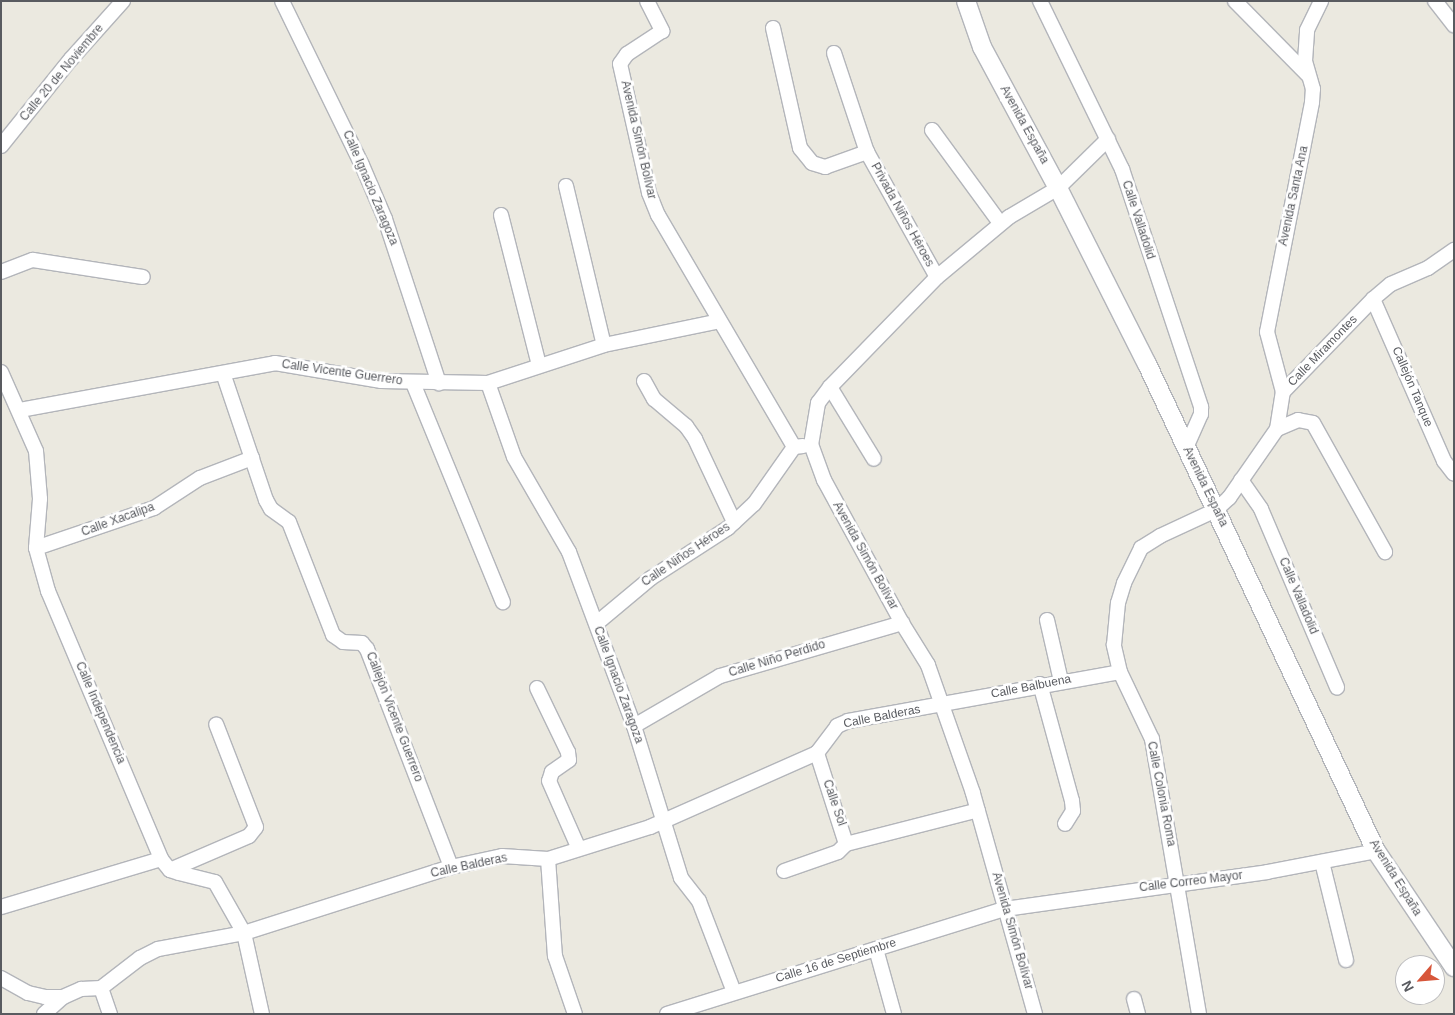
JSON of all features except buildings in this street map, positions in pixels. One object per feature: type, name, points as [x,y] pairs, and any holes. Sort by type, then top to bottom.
[{"type":"street","name":"Calle 20 de Noviembre","points":[[1,146],[71,59],[123,1]]},
{"type":"street","name":"Calle Ignacio Zaragoza","points":[[282,1],[358,156],[385,219],[439,383]]},
{"type":"street","name":"Avenida Simón Bolívar","points":[[648,1],[662,31],[627,54],[620,64],[645,178],[658,215],[794,447]]},
{"type":"street","name":"Avenida España","points":[[966,1],[982,47],[1058,188],[1186,447],[1376,851],[1454,967]]},
{"type":"street","name":"Calle Valladolid","points":[[1040,1],[1122,170],[1201,407],[1201,414],[1186,447]]},
{"type":"street","points":[[1235,1],[1309,77]]},
{"type":"street","name":"Avenida Santa Ana","points":[[1283,392],[1267,332],[1309,125],[1313,89],[1305,61],[1307,30],[1321,1]]},
{"type":"street","points":[[1435,1],[1454,25]]},
{"type":"street","name":"Privada Niños Héroes","points":[[773,28],[800,148],[812,163],[825,167],[867,152]]},
{"type":"street","name":"Privada Niños Héroes","points":[[834,53],[867,152],[936,277]]},
{"type":"street","points":[[932,130],[1000,223]]},
{"type":"street","name":"Avenida Simón Bolívar","points":[[1035,1014],[978,810],[943,705],[924,657],[902,623],[824,480],[811,445],[818,403],[830,386],[936,277],[1000,223],[1058,188],[1108,139]]},
{"type":"street","points":[[566,186],[604,345]]},
{"type":"street","points":[[501,216],[538,365]]},
{"type":"street","name":"Calle Miramontes","points":[[1216,510],[1241,480],[1277,429],[1283,392],[1373,299],[1391,284],[1428,268],[1454,250]]},
{"type":"street","points":[[1,272],[33,260],[143,277]]},
{"type":"street","name":"Callejón Tanque","points":[[1373,299],[1444,461],[1454,474]]},
{"type":"street","name":"Calle Vicente Guerrero","points":[[20,410],[275,363],[290,363],[332,374],[413,383],[488,383],[538,365],[604,345],[720,321]]},
{"type":"street","name":"Calle Independencia","points":[[1,372],[20,410],[39,467],[40,516],[36,548],[48,591],[161,859],[170,870]]},
{"type":"street","name":"Callejón Vicente Guerrero","points":[[223,373],[266,500],[271,509],[289,522],[332,635],[343,642],[362,643],[367,649],[451,867]]},
{"type":"street","points":[[644,381],[654,400],[686,426],[695,439],[734,522]]},
{"type":"street","points":[[413,383],[503,602]]},
{"type":"street","name":"Calle Ignacio Zaragoza","points":[[488,383],[514,458],[560,535],[596,623],[634,726],[681,878],[699,901],[734,992]]},
{"type":"street","points":[[830,386],[874,459]]},
{"type":"street","points":[[1277,429],[1298,420],[1312,424],[1385,552]]},
{"type":"street","points":[[794,447],[811,445]]},
{"type":"street","name":"Calle Niños Héroes","points":[[596,623],[650,578],[734,522],[754,504],[794,447]]},
{"type":"street","name":"Calle Xacalipa","points":[[36,548],[154,508],[200,478],[252,458]]},
{"type":"street","name":"Calle Valladolid","points":[[1241,480],[1261,509],[1337,687]]},
{"type":"street","name":"Calle Colonia Roma","points":[[1199,1014],[1179,885],[1152,739],[1120,672],[1114,645],[1118,603],[1133,562],[1141,548],[1160,536],[1216,510]]},
{"type":"street","points":[[1047,620],[1061,681]]},
{"type":"street","name":"Calle Niño Perdido","points":[[634,726],[720,676],[902,623]]},
{"type":"street","name":"Calle Balbuena","points":[[943,705],[1040,684],[1120,672]]},
{"type":"street","points":[[1040,684],[1072,801],[1073,811],[1064,824]]},
{"type":"street","points":[[537,688],[568,752],[569,760],[552,772],[549,781],[579,849]]},
{"type":"street","name":"Calle Balderas","points":[[101,988],[140,958],[158,949],[244,933],[451,867],[502,856],[548,859],[579,849],[663,820],[817,753],[837,726],[848,721],[943,705]]},
{"type":"street","points":[[170,870],[250,836],[256,827],[216,724]]},
{"type":"street","name":"Calle Sol","points":[[817,753],[846,844]]},
{"type":"street","points":[[784,871],[838,852],[846,844],[978,810]]},
{"type":"street","name":"Calle Correo Mayor","points":[[1005,909],[1136,888],[1179,885],[1322,862],[1376,851]]},
{"type":"street","points":[[2,907],[161,859]]},
{"type":"street","points":[[548,859],[555,956],[575,1014]]},
{"type":"street","points":[[1322,862],[1346,960]]},
{"type":"street","points":[[170,870],[215,882],[244,933],[262,1014]]},
{"type":"street","name":"Calle 16 de Septiembre","points":[[668,1014],[1005,909]]},
{"type":"street","points":[[876,949],[894,1014]]},
{"type":"street","points":[[1,978],[28,993],[45,998],[63,997]]},
{"type":"street","points":[[44,1014],[63,997],[81,988],[101,988],[110,1014]]},
{"type":"street","points":[[1134,999],[1138,1014]]}]
